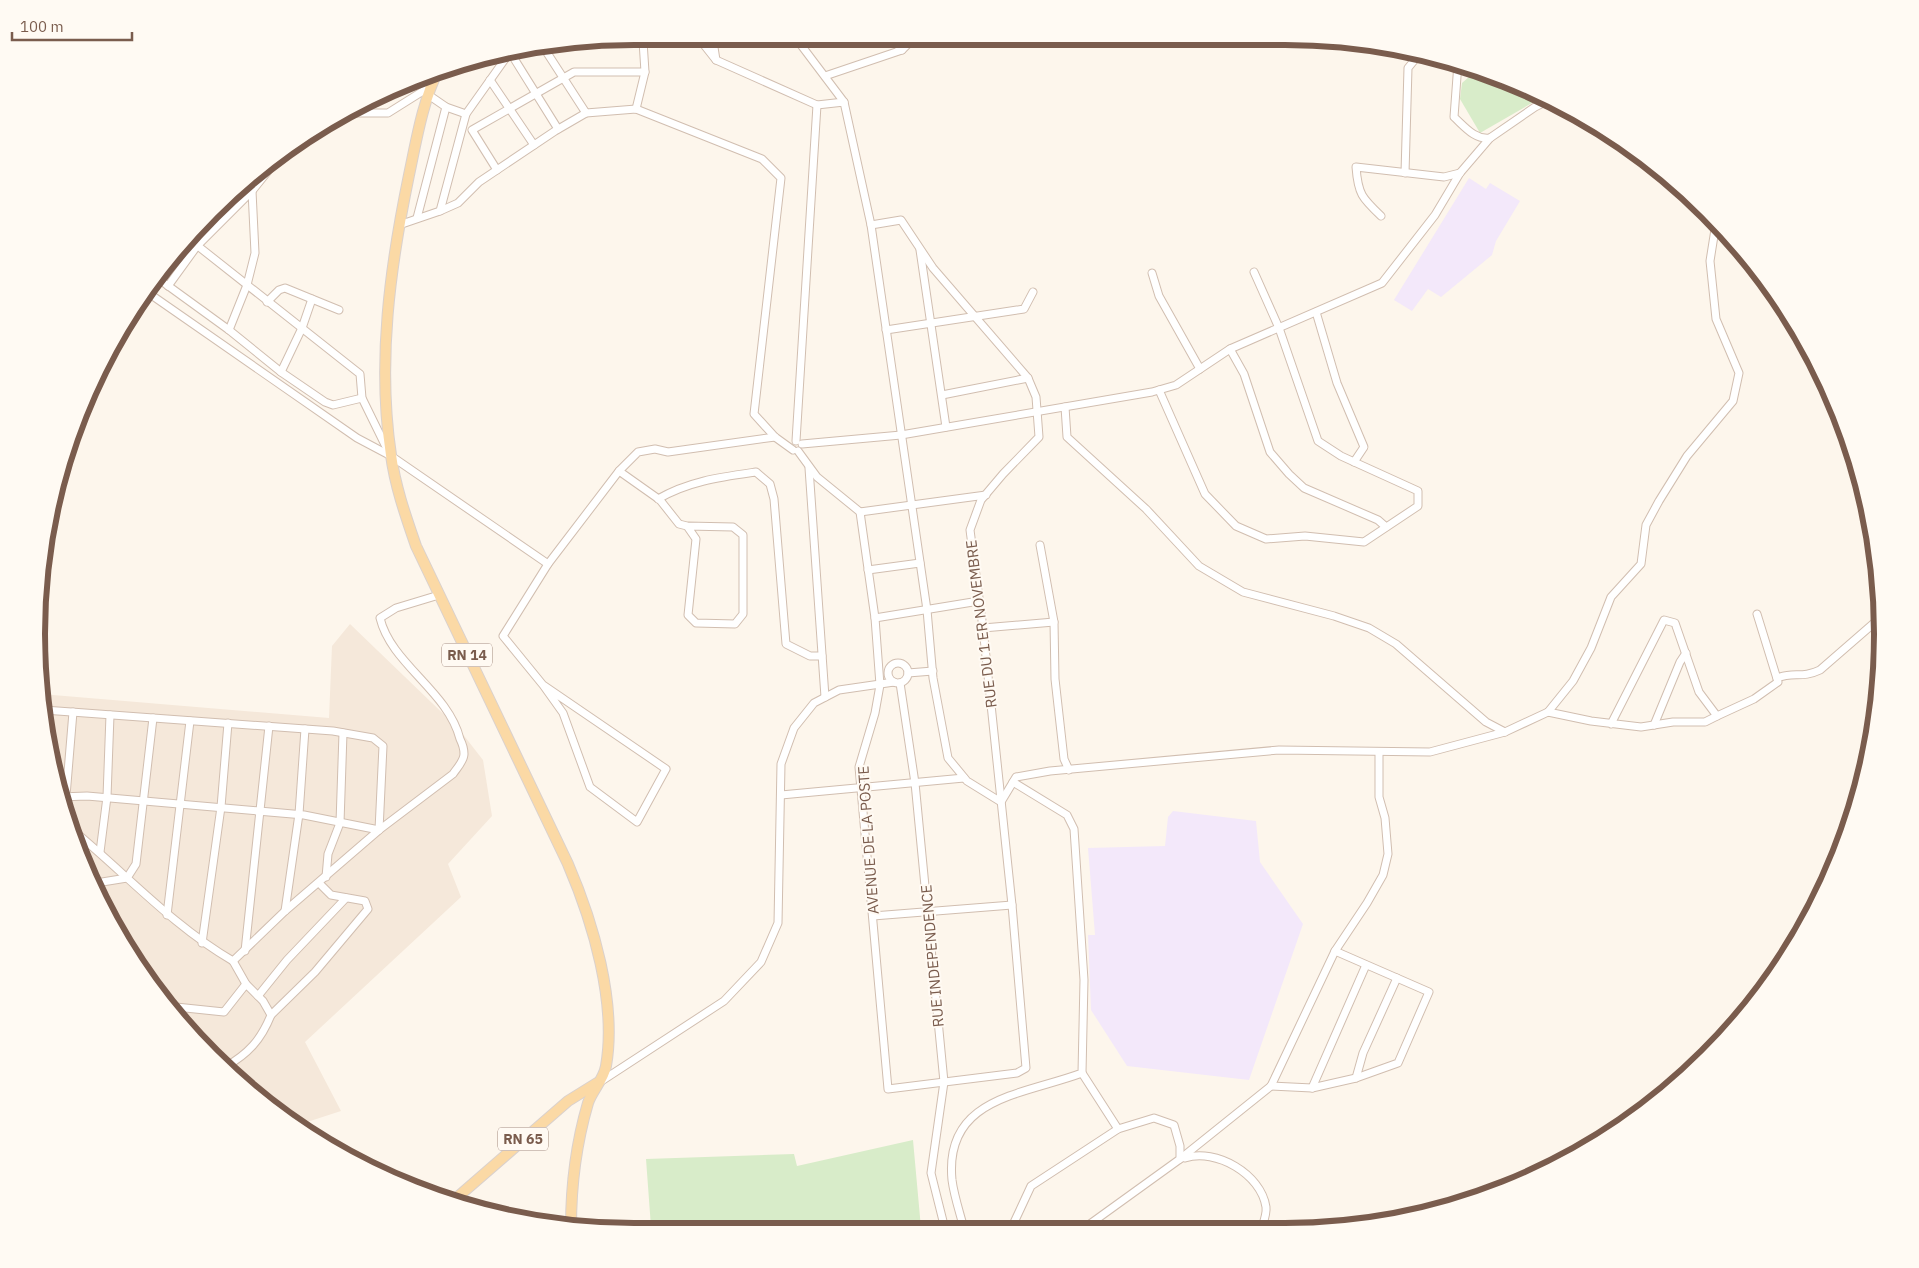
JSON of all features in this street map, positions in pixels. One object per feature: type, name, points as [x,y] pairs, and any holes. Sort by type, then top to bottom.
[{"type":"main road","name":"RN 14","points":[[434,80],[416,141],[399,225],[386,334],[386,411],[391,456],[402,505],[410,530],[580,891],[601,970],[610,1024],[606,1068],[597,1083],[582,1126],[573,1173],[571,1220]]},
{"type":"main road","name":"RN 65","points":[[458,1196],[568,1101],[597,1083]]},
{"type":"street","points":[[636,109],[645,72],[643,45]]},
{"type":"street","points":[[704,45],[716,60],[817,104],[844,102]]},
{"type":"street","points":[[714,45],[716,60]]},
{"type":"street","points":[[801,45],[844,102],[870,225],[920,563],[933,671],[948,758],[964,778],[1001,802],[1016,777],[1069,770],[1279,750],[1430,752],[1505,732],[1548,712],[1574,681],[1591,648],[1611,597],[1641,564],[1646,525],[1659,501],[1687,456],[1733,402],[1739,372],[1716,319],[1710,261],[1715,232]]},
{"type":"street","points":[[897,45],[902,50]]},
{"type":"street","points":[[825,76],[902,50],[907,45]]},
{"type":"street","points":[[546,52],[586,113]]},
{"type":"street","points":[[513,57],[558,129]]},
{"type":"street","points":[[440,211],[466,114],[505,59]]},
{"type":"street","points":[[1405,173],[1408,68],[1415,60]]},
{"type":"street","points":[[1457,71],[1454,117],[1469,132],[1482,139],[1490,138]]},
{"type":"street","points":[[497,170],[472,130],[574,72],[645,72]]},
{"type":"street","points":[[490,80],[534,145]]},
{"type":"street","points":[[360,113],[388,113],[432,85]]},
{"type":"street","points":[[430,96],[446,107],[466,114]]},
{"type":"street","points":[[795,450],[802,449],[799,442],[817,104]]},
{"type":"street","points":[[799,442],[901,435],[1159,390],[1176,385],[1230,349],[1382,283],[1435,215],[1460,173],[1490,138],[1541,104]]},
{"type":"street","points":[[416,218],[446,107]]},
{"type":"street","points":[[399,225],[412,222],[416,218],[458,204],[479,182],[558,129],[586,113],[636,109],[762,158],[781,178],[754,414],[775,437],[795,450],[817,477],[860,512],[986,494]]},
{"type":"street","points":[[1381,216],[1362,199],[1357,181],[1356,167],[1444,177],[1460,173]]},
{"type":"street","points":[[168,286],[197,246],[262,178]]},
{"type":"street","points":[[229,330],[247,285],[255,253],[250,192]]},
{"type":"street","name":"RUE DU 1 ER NOVEMBRE","points":[[870,225],[900,220],[933,268],[1028,378],[1036,396],[1039,437],[981,500],[970,530],[983,628],[1012,905],[1026,1068]]},
{"type":"street","points":[[194,243],[360,374],[362,398],[391,456]]},
{"type":"street","points":[[919,248],[946,427]]},
{"type":"street","points":[[1159,390],[1205,494],[1236,526],[1266,539],[1305,536],[1364,542],[1418,506],[1418,491],[1354,462],[1318,442],[1279,328],[1254,272]]},
{"type":"street","points":[[1152,273],[1159,296],[1200,369]]},
{"type":"street","points":[[162,282],[229,330],[281,372],[325,402],[333,405],[362,398]]},
{"type":"street","points":[[268,302],[279,290],[285,288],[339,310]]},
{"type":"street","points":[[886,330],[1024,310],[1033,292]]},
{"type":"street","points":[[152,296],[357,438],[391,456],[548,564]]},
{"type":"street","points":[[281,372],[302,328],[312,299]]},
{"type":"street","points":[[1316,312],[1337,383],[1364,447],[1354,462]]},
{"type":"street","points":[[1230,349],[1244,374],[1270,452],[1289,474],[1304,488],[1378,520],[1386,527]]},
{"type":"street","points":[[942,395],[1028,378]]},
{"type":"street","points":[[1065,407],[1067,437],[1146,509],[1200,566],[1243,592],[1334,616],[1369,628],[1396,644],[1428,674],[1486,722],[1505,732]]},
{"type":"street","points":[[543,685],[666,768],[637,822],[590,787],[562,713],[543,685],[503,636],[548,564],[619,471],[638,452],[655,449],[668,452],[775,437]]},
{"type":"street","points":[[809,467],[825,697]]},
{"type":"street","points":[[619,471],[658,499],[679,524],[687,526],[733,527],[743,535],[742,614],[735,624],[696,623],[688,615],[696,539],[687,526]]},
{"type":"street","points":[[658,499],[673,490],[706,479],[756,472],[770,484],[774,499],[786,644],[810,656],[822,656]]},
{"type":"street","name":"AVENUE DE LA POSTE","points":[[860,512],[875,618],[880,685],[875,713],[859,767],[888,1089],[1017,1073],[1026,1068]]},
{"type":"street","points":[[1040,545],[1054,622],[1055,679],[1064,759],[1069,770]]},
{"type":"street","points":[[868,570],[920,563]]},
{"type":"street","points":[[233,962],[285,911],[379,830],[453,774],[462,762],[464,754],[458,728],[435,694],[391,643],[384,632],[380,618],[396,608],[439,595]]},
{"type":"street","points":[[875,618],[979,601]]},
{"type":"street","points":[[1548,712],[1611,724],[1641,727],[1705,722],[1754,699],[1778,682],[1757,614]]},
{"type":"street","points":[[1611,724],[1664,620],[1675,623],[1699,692],[1717,716]]},
{"type":"street","points":[[983,628],[1054,622]]},
{"type":"street","points":[[1777,678],[1787,674],[1808,676],[1820,670],[1874,623]]},
{"type":"street","points":[[1654,725],[1686,652]]},
{"type":"street","points":[[597,1083],[724,1001],[761,962],[778,923],[781,764],[794,728],[814,703],[839,690],[897,683],[907,678],[906,667],[901,664],[892,666],[889,674],[897,683]]},
{"type":"street","points":[[908,673],[933,671]]},
{"type":"street","name":"RUE INDEPENDENCE","points":[[897,683],[915,783],[944,1082],[931,1173],[944,1223]]},
{"type":"street","points":[[50,710],[305,729],[372,738],[383,746],[379,830]]},
{"type":"street","points":[[64,784],[73,712]]},
{"type":"street","points":[[100,852],[107,797],[110,715]]},
{"type":"street","points":[[100,882],[127,878],[136,864],[153,718]]},
{"type":"street","points":[[167,915],[190,721]]},
{"type":"street","points":[[202,943],[221,807],[228,724]]},
{"type":"street","points":[[245,951],[269,726]]},
{"type":"street","points":[[285,911],[299,814],[305,729]]},
{"type":"street","points":[[326,877],[328,854],[340,823],[343,733]]},
{"type":"street","points":[[1091,1223],[1180,1159],[1271,1086],[1335,951],[1367,903],[1385,868],[1388,854],[1385,818],[1379,797],[1379,752]]},
{"type":"street","points":[[781,795],[964,778]]},
{"type":"street","points":[[1013,782],[1067,815],[1074,829],[1084,980],[1082,1073],[1118,1129]]},
{"type":"street","points":[[68,796],[107,797],[299,814],[379,830]]},
{"type":"street","points":[[81,836],[167,915],[202,943],[233,962],[246,984],[258,996],[271,1015]]},
{"type":"street","points":[[231,1063],[249,1052],[264,1033],[271,1015],[315,972],[368,909],[365,901],[331,895],[319,883]]},
{"type":"street","points":[[258,996],[287,960],[346,898]]},
{"type":"street","points":[[873,916],[1012,905]]},
{"type":"street","points":[[1271,1086],[1312,1088],[1356,1078],[1398,1063],[1429,992],[1335,951]]},
{"type":"street","points":[[1312,1088],[1366,965]]},
{"type":"street","points":[[1356,1078],[1363,1053],[1397,978]]},
{"type":"street","points":[[178,1006],[224,1012],[246,984]]},
{"type":"street","points":[[962,1223],[952,1181],[953,1146],[968,1120],[997,1099],[1082,1073]]},
{"type":"street","points":[[1014,1223],[1031,1186],[1118,1129],[1154,1118],[1174,1125],[1180,1146],[1180,1159]]},
{"type":"street","points":[[1180,1159],[1202,1155],[1223,1160],[1247,1175],[1259,1188],[1267,1209],[1263,1223]]},
{"type":"shaded area","points":[[1469,178],[1486,189],[1490,183],[1520,201],[1496,241],[1492,255],[1441,297],[1428,289],[1412,311],[1394,300]]},
{"type":"shaded area","points":[[350,624],[458,728],[483,760],[492,816],[448,864],[461,897],[305,1042],[341,1111],[305,1123],[246,1077],[191,1022],[144,961],[124,928],[106,895],[76,823],[56,749],[48,695],[329,718],[332,646]]},
{"type":"shaded area","points":[[1173,811],[1256,821],[1260,862],[1303,924],[1249,1080],[1127,1066],[1091,1010],[1088,935],[1095,935],[1088,848],[1165,846],[1168,817]]},
{"type":"green space","points":[[1471,75],[1535,101],[1480,133],[1460,99],[1462,83]]},
{"type":"green space","points":[[913,1140],[921,1223],[651,1223],[646,1159],[794,1154],[797,1166]]}]
